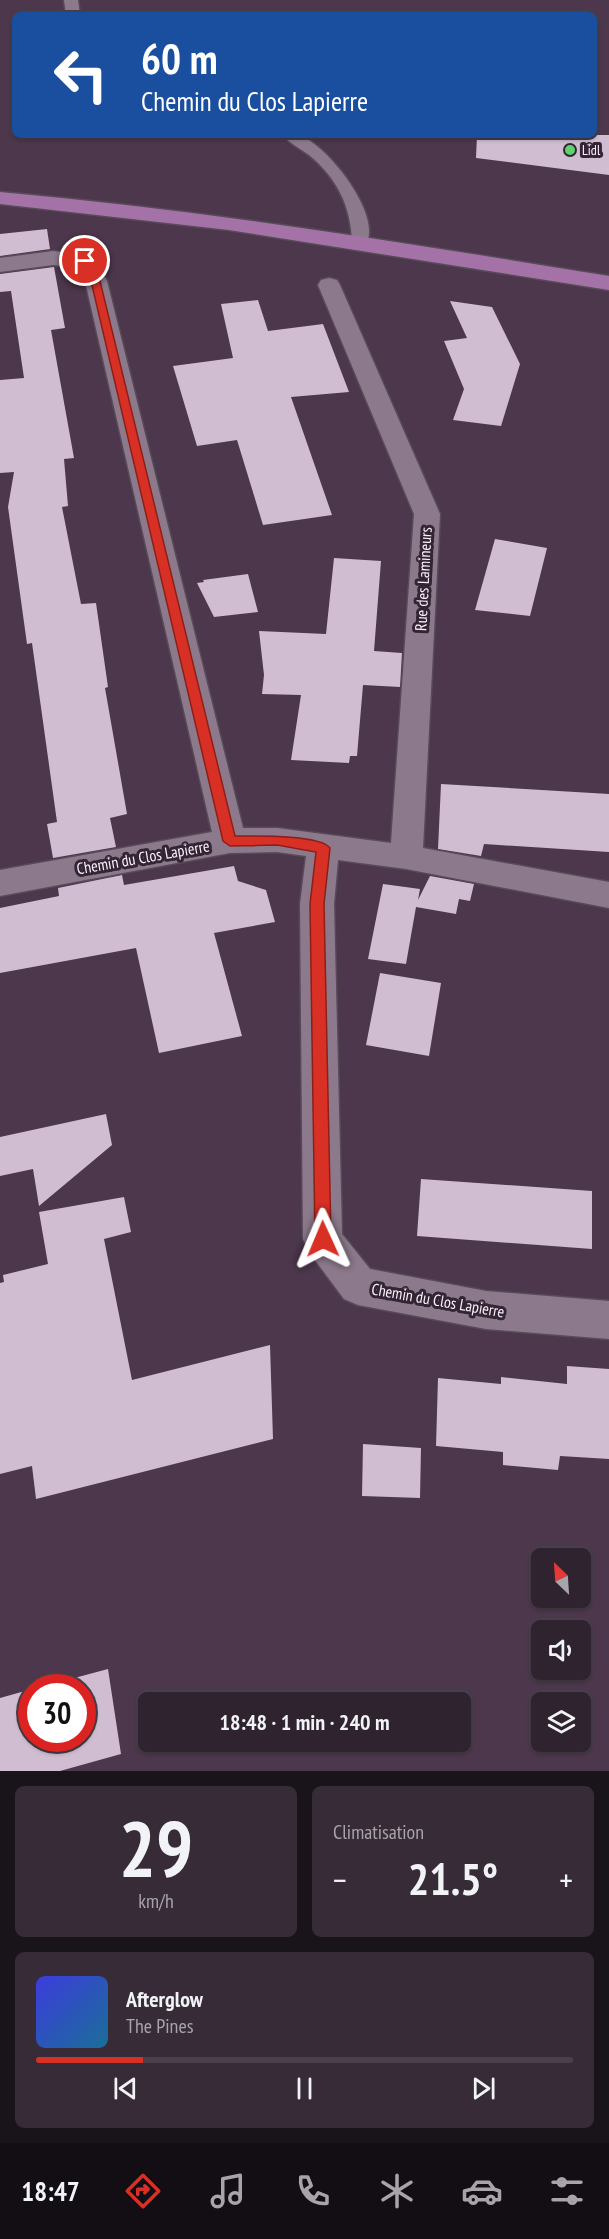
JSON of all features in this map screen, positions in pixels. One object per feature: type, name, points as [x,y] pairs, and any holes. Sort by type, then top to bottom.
[{"type":"main road","points":[[0,198],[97,206],[240,223],[609,283]]},
{"type":"street","points":[[0,265],[53,258],[85,261],[96,281],[230,841]]},
{"type":"street","name":"Rue des Lamineurs","points":[[329,285],[426,514],[406,857]]},
{"type":"street","name":"Chemin du Clos Lapierre","points":[[1,875],[230,841],[277,840],[323,848],[406,857],[609,895]]},
{"type":"street","name":"Chemin du Clos Lapierre","points":[[323,848],[317,904],[323,1239],[358,1286],[486,1310],[609,1320]]},
{"type":"lane","points":[[295,138],[311,148],[332,167],[354,198],[361,228],[360,242]]},
{"type":"shaded area","points":[[0,0],[609,0],[609,1771],[0,1771]]},
{"type":"building","name":"Lidl","points":[[597,135],[609,135],[609,175],[476,158],[477,138],[597,138]]},
{"type":"building","points":[[47,229],[50,249],[0,256],[0,234]]},
{"type":"building","points":[[54,267],[65,328],[51,330],[74,458],[64,459],[68,506],[62,507],[81,604],[96,603],[108,687],[105,688],[127,814],[110,818],[116,847],[53,858],[47,824],[57,822],[32,643],[27,644],[8,507],[14,472],[0,473],[0,380],[24,378],[11,291],[0,292],[0,274]]},
{"type":"building","points":[[258,300],[268,331],[323,324],[349,392],[291,397],[332,515],[263,525],[237,440],[197,446],[173,366],[233,358],[221,304]]},
{"type":"building","points":[[450,301],[492,307],[520,364],[501,426],[453,420],[464,389],[444,341],[467,338]]},
{"type":"building","points":[[495,539],[547,548],[530,616],[475,610]]},
{"type":"building","points":[[334,558],[381,561],[374,651],[402,653],[400,687],[363,685],[357,756],[350,756],[349,763],[291,760],[301,695],[262,694],[264,675],[259,631],[326,634]]},
{"type":"building","points":[[248,574],[258,612],[214,617],[197,583],[204,582],[203,580]]},
{"type":"building","points":[[441,784],[609,794],[609,852],[484,844],[481,856],[438,849]]},
{"type":"building","points":[[234,866],[238,881],[266,890],[275,922],[214,933],[242,1036],[159,1053],[136,948],[0,973],[0,908],[59,896],[58,888],[122,875],[124,885]]},
{"type":"building","points":[[430,876],[474,884],[470,901],[459,899],[456,914],[416,907],[406,964],[368,959],[383,884],[420,889],[418,900]]},
{"type":"building","points":[[380,973],[441,983],[429,1056],[366,1045]]},
{"type":"building","points":[[106,1114],[112,1145],[39,1206],[33,1169],[0,1176],[0,1137]]},
{"type":"building","points":[[421,1179],[592,1191],[592,1249],[417,1236]]},
{"type":"building","points":[[124,1197],[131,1232],[104,1239],[132,1380],[270,1345],[273,1439],[36,1499],[32,1466],[0,1474],[0,1283],[4,1282],[3,1275],[48,1264],[39,1212]]},
{"type":"building","points":[[567,1366],[609,1369],[609,1459],[560,1456],[558,1470],[503,1465],[503,1452],[436,1446],[438,1378],[501,1384],[501,1377],[567,1384]]},
{"type":"building","points":[[363,1444],[421,1448],[420,1498],[362,1496]]},
{"type":"building","points":[[108,1669],[121,1754],[60,1771],[0,1771],[0,1698],[18,1693],[18,1752],[96,1752],[96,1674],[89,1674]]},
{"type":"place","name":"Lidl","points":[[570,150]]},
{"type":"route","points":[[85,261],[96,281],[230,841],[277,840],[323,848],[317,904],[323,1239]]}]
